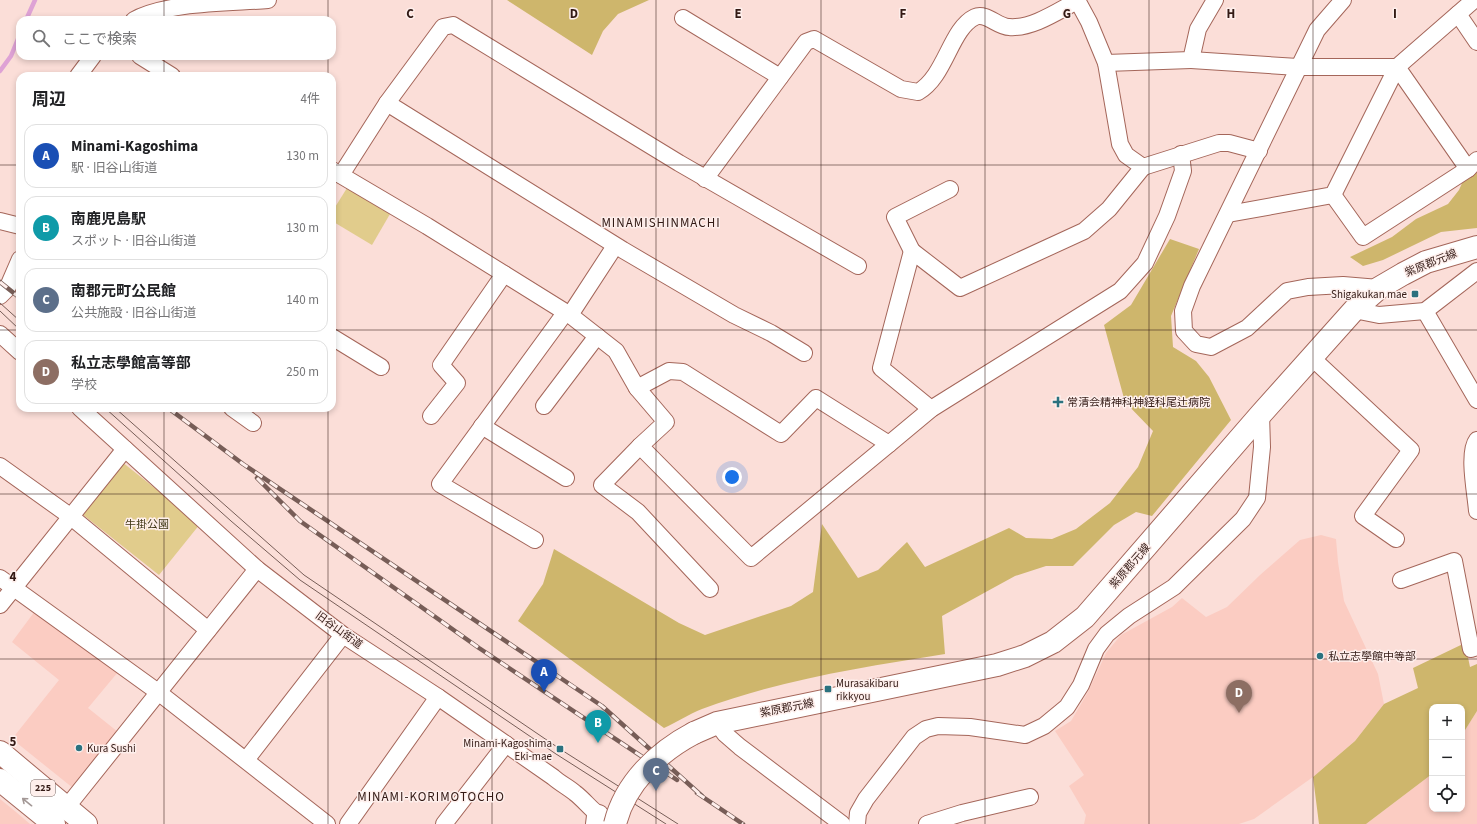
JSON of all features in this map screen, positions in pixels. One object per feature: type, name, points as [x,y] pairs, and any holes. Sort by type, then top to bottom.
[{"type":"main road","name":"紫原郡元線","points":[[603,821],[622,806],[644,771],[674,743],[717,723],[997,665],[1025,656],[1053,642],[1085,617],[1261,414],[1354,310],[1379,288],[1426,262],[1477,247]]},
{"type":"main road","name":"225","points":[[0,752],[60,816]]},
{"type":"main road","name":"225","points":[[0,780],[60,816],[86,824]]},
{"type":"street","points":[[145,16],[180,7],[268,0]]},
{"type":"street","points":[[705,178],[806,42],[814,39],[902,89],[918,92],[933,81],[961,30],[975,17],[984,16],[1009,28],[1026,25],[1047,17],[1077,0],[1089,22],[1106,63],[1120,144],[1126,155],[1143,167]]},
{"type":"street","points":[[1192,60],[1198,29],[1215,0]]},
{"type":"street","points":[[1343,0],[1317,30],[1192,286],[1183,311],[1184,331],[1196,344],[1211,347],[1246,328],[1287,291],[1308,287],[1343,285],[1379,288]]},
{"type":"street","points":[[1333,195],[1397,67],[1474,0]]},
{"type":"street","points":[[1458,14],[1477,42]]},
{"type":"street","points":[[683,18],[780,77]]},
{"type":"street","points":[[710,589],[638,512],[602,485],[666,422],[638,388],[616,351],[567,314],[336,172],[443,27],[453,25],[705,178],[858,266]]},
{"type":"street","points":[[81,72],[90,60]]},
{"type":"street","points":[[145,60],[161,72]]},
{"type":"street","points":[[1106,63],[1192,60],[1298,67],[1397,67]]},
{"type":"street","points":[[1333,195],[1363,237],[1472,165],[1397,67]]},
{"type":"street","points":[[387,103],[616,246],[728,312],[771,333],[804,353]]},
{"type":"street","points":[[950,189],[895,217],[912,251],[960,288],[1084,231],[1109,209],[1143,167],[1219,143],[1234,144],[1259,151]]},
{"type":"street","points":[[640,446],[750,558],[931,409],[1120,291],[1145,263],[1167,216],[1182,171],[1181,154]]},
{"type":"street","points":[[1228,214],[1333,195]]},
{"type":"street","points":[[0,221],[16,225]]},
{"type":"street","points":[[535,540],[440,484],[616,246]]},
{"type":"street","points":[[912,251],[881,368],[931,409]]},
{"type":"street","points":[[0,296],[7,289],[16,268]]},
{"type":"street","points":[[1354,310],[1379,315],[1425,311],[1477,271]]},
{"type":"street","points":[[432,416],[457,383],[442,365],[504,274]]},
{"type":"street","points":[[1425,311],[1477,400]]},
{"type":"street","points":[[0,334],[16,348]]},
{"type":"street","points":[[544,406],[598,336]]},
{"type":"street","points":[[336,339],[381,367]]},
{"type":"street","points":[[1312,357],[1411,450],[1363,516],[1396,539]]},
{"type":"street","points":[[638,388],[669,371],[683,372],[781,434],[816,398],[889,444]]},
{"type":"street","name":"旧谷山街道","points":[[84,412],[256,569],[343,635],[438,697],[553,776],[561,785],[574,792],[603,821],[619,824]]},
{"type":"street","points":[[238,412],[253,423]]},
{"type":"street","points":[[857,824],[858,813],[866,799],[914,737],[926,730],[938,726],[970,727],[1025,735],[1044,726],[1067,707],[1081,685],[1096,649],[1107,634],[1129,616],[1174,587],[1243,519],[1257,498],[1262,447],[1261,414]]},
{"type":"street","points":[[482,426],[566,478]]},
{"type":"street","points":[[1477,440],[1474,443],[1472,456],[1477,511]]},
{"type":"street","points":[[0,605],[125,449]]},
{"type":"street","points":[[0,466],[70,516],[208,630]]},
{"type":"street","points":[[1401,580],[1454,561],[1471,649],[1477,647]]},
{"type":"street","points":[[60,816],[256,569]]},
{"type":"street","points":[[0,578],[158,692],[328,824]]},
{"type":"street","points":[[246,760],[343,635]]},
{"type":"street","points":[[348,824],[438,697]]},
{"type":"street","points":[[717,723],[725,734],[740,747],[842,824]]},
{"type":"street","points":[[444,824],[506,744]]},
{"type":"street","points":[[927,824],[962,812],[1030,797]]},
{"type":"shaded area","points":[[507,0],[649,0],[618,14],[603,31],[592,55]]},
{"type":"shaded area","points":[[1477,165],[1477,228],[1441,232],[1383,260],[1363,266],[1350,257],[1392,237],[1416,219],[1448,204],[1459,190],[1467,172]]},
{"type":"shaded area","points":[[1170,239],[1199,249],[1171,316],[1173,347],[1196,361],[1209,377],[1231,420],[1152,516],[1136,512],[1114,525],[1073,566],[1046,566],[1015,576],[942,616],[945,654],[853,669],[761,690],[702,709],[664,728],[518,621],[543,584],[554,549],[679,623],[705,635],[791,606],[813,592],[822,524],[858,578],[878,570],[907,542],[925,567],[1009,528],[1026,538],[1052,539],[1076,529],[1110,503],[1138,467],[1153,431],[1125,402],[1104,325],[1131,305]]},
{"type":"shaded area","points":[[1321,535],[1336,539],[1344,601],[1378,674],[1384,704],[1355,741],[1313,777],[1254,819],[1239,824],[1084,824],[1086,815],[1069,786],[1084,775],[1055,731],[1071,721],[1088,692],[1106,653],[1121,635],[1172,607],[1182,598],[1206,617],[1227,607],[1260,575],[1300,540]]},
{"type":"shaded area","points":[[35,611],[118,672],[88,708],[118,732],[73,788],[12,739],[59,680],[12,642]]},
{"type":"shaded area","points":[[1465,643],[1470,667],[1477,664],[1477,711],[1465,730],[1465,704],[1429,704],[1429,776],[1366,824],[1319,824],[1313,777],[1355,741],[1384,704],[1418,688],[1413,668]]},
{"type":"shaded area","points":[[1477,711],[1477,824],[1366,824],[1429,776],[1429,812],[1465,812],[1465,730]]},
{"type":"shaded area","points":[[0,799],[16,812],[30,824],[0,824]]},
{"type":"green space","points":[[347,188],[390,214],[372,245],[336,223],[336,206]]},
{"type":"green space","name":"牛掛公園","points":[[117,458],[200,524],[159,575],[77,510]]},
{"type":"waterway","points":[[28,16],[35,0]]},
{"type":"waterway","points":[[0,71],[11,56],[16,44]]},
{"type":"tram line","points":[[0,303],[16,317]]},
{"type":"tram line","points":[[0,311],[16,326]]},
{"type":"tram line","points":[[109,412],[231,521],[300,580],[556,754],[666,824]]},
{"type":"tram line","points":[[120,412],[304,575],[560,749],[678,824]]},
{"type":"railway","points":[[0,282],[16,295]]},
{"type":"railway","points":[[173,412],[243,464],[602,706],[702,796]]},
{"type":"railway","points":[[257,478],[300,521],[479,648],[677,780]]},
{"type":"railway","points":[[697,793],[743,824]]},
{"type":"place","name":"Shigakukan mae","points":[[1415,294]]},
{"type":"place","name":"常清会精神科神経科尾辻病院","points":[[1058,402]]},
{"type":"place","name":"私立志學館中等部","points":[[1320,656]]},
{"type":"place","name":"Murasakibaru rikkyou","points":[[828,689]]},
{"type":"place","name":"Minami-Kagoshima","points":[[544,692]]},
{"type":"place","name":"私立志學館高等部","points":[[1239,713]]},
{"type":"place","name":"南鹿児島駅","points":[[598,743]]},
{"type":"place","name":"Kura Sushi","points":[[79,748]]},
{"type":"place","name":"Minami-Kagoshima Eki-mae","points":[[560,749]]},
{"type":"place","name":"南郡元町公民館","points":[[656,791]]},
{"type":"district","name":"MINAMISHINMACHI","points":[[661,223]]},
{"type":"district","name":"MINAMI-KORIMOTOCHO","points":[[431,797]]}]
